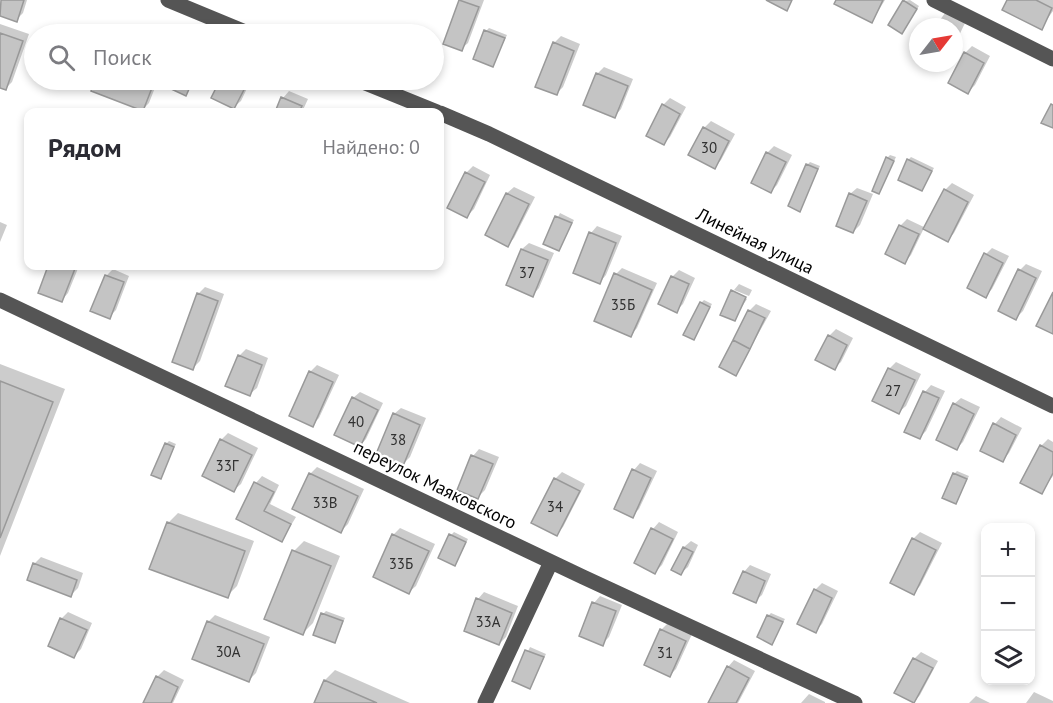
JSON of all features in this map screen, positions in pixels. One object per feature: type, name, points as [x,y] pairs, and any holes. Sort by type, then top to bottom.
[{"type":"street","points":[[168,0],[226,24]]},
{"type":"street","points":[[934,0],[1053,58]]},
{"type":"street","name":"Линейная улица","points":[[382,90],[426,108]]},
{"type":"street","name":"Линейная улица","points":[[444,115],[489,134],[1053,406]]},
{"type":"street","name":"переулок Маяковского","points":[[0,300],[551,562],[855,703]]},
{"type":"street","points":[[485,703],[551,562]]},
{"type":"building","points":[[1,0],[24,0],[17,22],[0,16]]},
{"type":"building","points":[[459,0],[479,7],[462,51],[444,44]]},
{"type":"building","points":[[766,0],[792,0],[787,11]]},
{"type":"building","points":[[836,0],[883,0],[872,23],[834,4]]},
{"type":"building","points":[[903,0],[917,9],[912,18],[909,18],[902,34],[888,25]]},
{"type":"building","points":[[1007,0],[1036,0],[1052,8],[1042,30],[1002,10]]},
{"type":"building","points":[[484,30],[505,38],[493,67],[473,59]]},
{"type":"building","points":[[0,33],[23,41],[6,90],[0,88]]},
{"type":"building","points":[[553,42],[574,51],[557,95],[535,87]]},
{"type":"building","points":[[964,52],[984,63],[968,94],[948,83],[954,72],[963,72]]},
{"type":"building","points":[[596,73],[628,86],[615,118],[583,105]]},
{"type":"building","points":[[151,90],[144,108],[135,108],[91,91]]},
{"type":"building","points":[[173,90],[189,90],[186,96]]},
{"type":"building","points":[[215,90],[244,90],[235,108],[211,98]]},
{"type":"building","points":[[281,97],[302,106],[301,108],[277,108]]},
{"type":"building","points":[[662,104],[680,114],[664,145],[646,136]]},
{"type":"building","points":[[1051,104],[1053,105],[1053,128],[1041,123]]},
{"type":"building","points":[[703,127],[729,141],[715,169],[688,155]]},
{"type":"building","points":[[766,152],[786,162],[771,193],[751,183]]},
{"type":"building","points":[[886,157],[894,161],[879,194],[872,191]]},
{"type":"building","points":[[907,159],[932,171],[922,191],[898,180]]},
{"type":"building","points":[[806,164],[818,169],[800,212],[788,206]]},
{"type":"building","points":[[465,172],[485,182],[467,218],[447,208]]},
{"type":"building","points":[[944,189],[968,202],[948,242],[923,229]]},
{"type":"building","points":[[506,193],[529,204],[508,247],[485,235]]},
{"type":"building","points":[[849,193],[867,201],[853,233],[836,226]]},
{"type":"building","points":[[555,216],[572,223],[559,251],[543,244]]},
{"type":"building","points":[[899,225],[919,234],[905,264],[885,254]]},
{"type":"building","points":[[589,232],[616,243],[600,284],[573,273]]},
{"type":"building","points":[[521,249],[548,260],[533,297],[506,285]]},
{"type":"building","points":[[984,253],[1003,263],[986,298],[967,288]]},
{"type":"building","points":[[1018,269],[1036,278],[1016,320],[998,311]]},
{"type":"building","points":[[47,270],[74,270],[62,302],[38,293]]},
{"type":"building","points":[[614,273],[652,290],[631,337],[594,321]]},
{"type":"building","points":[[105,275],[124,282],[110,319],[90,311]]},
{"type":"building","points":[[671,276],[689,284],[677,313],[658,304]]},
{"type":"building","points":[[731,290],[746,297],[735,321],[720,315]]},
{"type":"building","points":[[1053,292],[1053,334],[1036,326]]},
{"type":"building","points":[[197,293],[218,301],[193,370],[172,362]]},
{"type":"building","points":[[700,302],[710,307],[694,340],[683,335]]},
{"type":"building","points":[[748,310],[765,318],[750,349],[733,340]]},
{"type":"building","points":[[828,335],[847,345],[835,370],[815,360]]},
{"type":"building","points":[[733,340],[750,349],[736,376],[719,367]]},
{"type":"building","points":[[238,355],[262,365],[250,396],[225,386]]},
{"type":"building","points":[[888,368],[915,380],[899,414],[872,401]]},
{"type":"building","points":[[309,371],[333,382],[313,427],[289,416]]},
{"type":"building","points":[[0,381],[53,402],[0,538]]},
{"type":"building","points":[[923,391],[939,398],[920,439],[904,432]]},
{"type":"building","points":[[352,397],[378,410],[360,447],[334,435]]},
{"type":"building","points":[[953,403],[974,414],[957,450],[936,440]]},
{"type":"building","points":[[393,413],[420,425],[403,466],[376,454]]},
{"type":"building","points":[[993,423],[1016,435],[1003,462],[980,451]]},
{"type":"building","points":[[220,439],[252,455],[234,492],[202,476]]},
{"type":"building","points":[[165,443],[174,447],[161,479],[151,475]]},
{"type":"building","points":[[1040,445],[1053,452],[1053,473],[1042,494],[1020,483]]},
{"type":"building","points":[[471,455],[493,464],[478,499],[457,490]]},
{"type":"building","points":[[632,469],[651,478],[633,518],[614,509]]},
{"type":"building","points":[[309,473],[358,496],[341,533],[292,509]]},
{"type":"building","points":[[953,473],[967,479],[956,504],[942,498]]},
{"type":"building","points":[[554,478],[580,491],[557,536],[531,523]]},
{"type":"building","points":[[254,482],[274,492],[264,511],[291,524],[282,542],[236,519]]},
{"type":"building","points":[[167,522],[245,551],[228,598],[149,569]]},
{"type":"building","points":[[651,528],[673,539],[655,574],[634,563]]},
{"type":"building","points":[[392,534],[429,551],[409,594],[373,577]]},
{"type":"building","points":[[449,534],[466,542],[455,566],[438,558]]},
{"type":"building","points":[[912,538],[936,550],[914,595],[890,583]]},
{"type":"building","points":[[683,547],[693,552],[681,575],[671,570]]},
{"type":"building","points":[[292,550],[331,566],[303,635],[264,619]]},
{"type":"building","points":[[33,563],[77,580],[71,597],[27,580]]},
{"type":"building","points":[[743,571],[765,581],[756,603],[733,593]]},
{"type":"building","points":[[814,589],[832,598],[816,633],[797,624]]},
{"type":"building","points":[[476,598],[512,613],[499,645],[464,631]]},
{"type":"building","points":[[592,602],[616,611],[603,646],[579,636]]},
{"type":"building","points":[[321,613],[343,621],[335,643],[313,635]]},
{"type":"building","points":[[767,615],[783,622],[772,645],[757,637]]},
{"type":"building","points":[[60,618],[87,630],[74,658],[48,646]]},
{"type":"building","points":[[207,621],[264,644],[249,682],[192,659]]},
{"type":"building","points":[[660,629],[686,641],[670,677],[644,665]]},
{"type":"building","points":[[525,650],[544,657],[530,689],[512,681]]},
{"type":"building","points":[[913,658],[933,668],[914,703],[894,693]]},
{"type":"building","points":[[727,666],[749,678],[736,703],[708,703]]},
{"type":"building","points":[[156,676],[178,687],[171,703],[143,703]]},
{"type":"building","points":[[324,680],[377,703],[314,703]]}]
